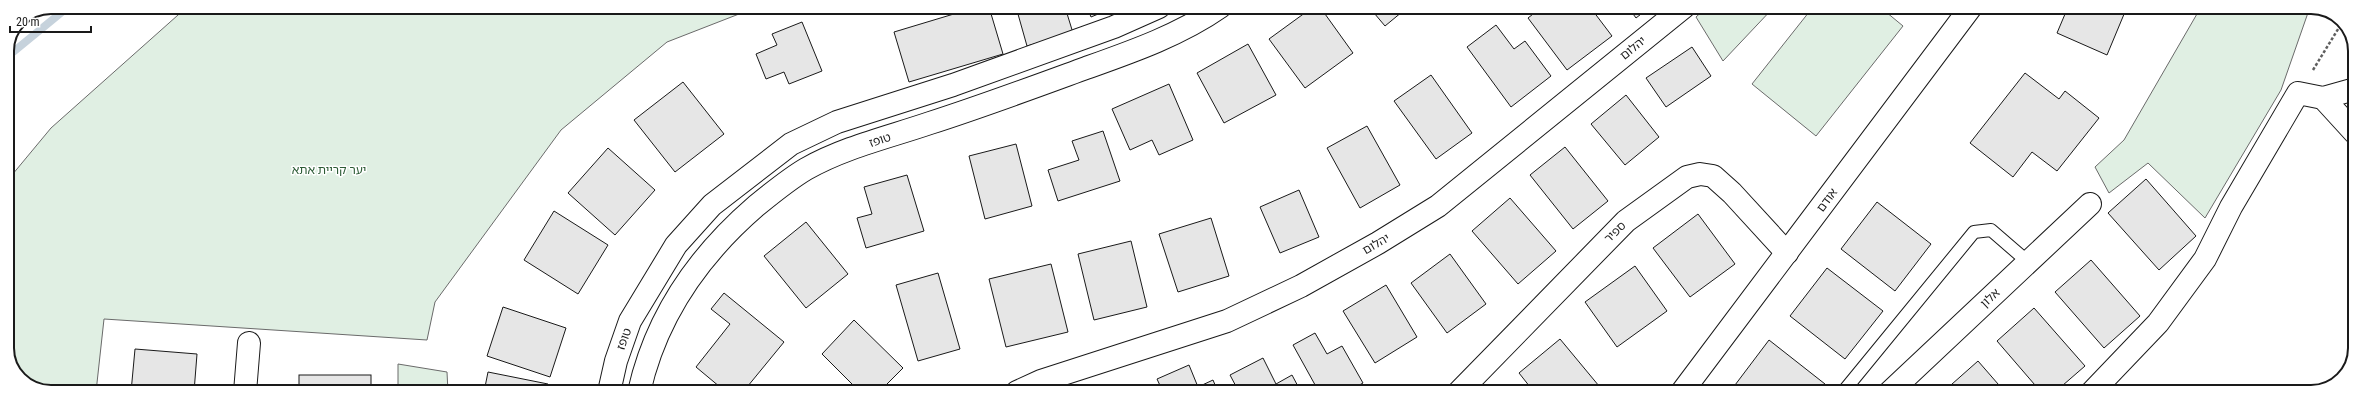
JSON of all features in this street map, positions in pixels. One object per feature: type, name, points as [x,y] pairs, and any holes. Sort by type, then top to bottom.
[{"type":"street","name":"טופז","points":[[611,385],[616,361],[630,321],[676,245],[712,205],[791,144],[837,122],[961,82],[1114,27],[1143,14]]},
{"type":"street","name":"טופז","points":[[641,385],[657,333],[700,262],[733,226],[770,195],[806,169],[848,150],[963,113],[1124,54],[1169,34],[1207,14]]},
{"type":"street","name":"יהלום","points":[[1033,385],[1227,321],[1301,286],[1378,243],[1438,206],[1675,14]]},
{"type":"street","name":"אודם","points":[[1687,385],[1966,14]]},
{"type":"street","points":[[2099,385],[2158,323],[2205,259],[2231,207],[2298,93],[2323,98],[2348,91]]},
{"type":"street","points":[[2323,98],[2348,125]]},
{"type":"street","name":"ספיר","points":[[1466,385],[1626,220],[1687,177],[1700,174],[1713,176],[1732,193],[1787,253]]},
{"type":"street","name":"אלון","points":[[1897,385],[2090,204]]},
{"type":"street","points":[[246,385],[249,343]]},
{"type":"lane","points":[[1849,385],[1974,232],[1991,230],[2028,262]]},
{"type":"path","points":[[2298,93],[2339,27]]},
{"type":"green space","name":"יער קריית אתא","points":[[179,14],[739,14],[667,42],[561,130],[435,302],[427,340],[104,319],[97,385],[46,385],[35,381],[23,372],[15,358],[14,350],[14,173],[51,128]]},
{"type":"green space","points":[[1699,14],[1767,14],[1723,61],[1696,17]]},
{"type":"green space","points":[[1807,14],[1888,14],[1903,26],[1816,136],[1752,84]]},
{"type":"green space","points":[[2197,14],[2308,14],[2281,90],[2205,218],[2148,163],[2109,193],[2095,167],[2124,140]]},
{"type":"green space","points":[[398,364],[447,372],[448,385],[398,385]]},
{"type":"building","points":[[954,14],[991,14],[1003,54],[909,82],[894,32]]},
{"type":"building","points":[[1018,14],[1067,14],[1073,33],[1027,46]]},
{"type":"building","points":[[1090,14],[1098,14],[1091,17]]},
{"type":"building","points":[[1303,14],[1325,14],[1353,53],[1305,88],[1269,39]]},
{"type":"building","points":[[1375,14],[1400,14],[1385,26]]},
{"type":"building","points":[[1533,14],[1595,14],[1612,36],[1567,70],[1528,18]]},
{"type":"building","points":[[1633,14],[1641,14],[1636,18]]},
{"type":"building","points":[[2065,14],[2124,14],[2107,55],[2057,33]]},
{"type":"building","points":[[802,22],[822,71],[789,84],[784,72],[766,79],[756,54],[777,45],[772,34]]},
{"type":"building","points":[[1496,25],[1514,49],[1525,41],[1551,76],[1511,107],[1467,47]]},
{"type":"building","points":[[1248,44],[1276,95],[1224,123],[1197,73]]},
{"type":"building","points":[[1692,47],[1711,76],[1666,107],[1646,78]]},
{"type":"building","points":[[2025,73],[2059,99],[2065,91],[2099,118],[2057,171],[2032,152],[2013,177],[1970,143]]},
{"type":"building","points":[[1431,75],[1472,133],[1436,159],[1394,101]]},
{"type":"building","points":[[683,82],[724,134],[675,172],[634,120]]},
{"type":"building","points":[[1169,84],[1193,140],[1159,155],[1152,140],[1130,150],[1112,109]]},
{"type":"building","points":[[1626,95],[1659,137],[1625,165],[1591,124]]},
{"type":"building","points":[[1367,126],[1400,185],[1360,208],[1327,148]]},
{"type":"building","points":[[1103,131],[1120,181],[1058,201],[1048,170],[1079,160],[1072,141]]},
{"type":"building","points":[[1016,144],[1032,206],[985,219],[969,156]]},
{"type":"building","points":[[1565,147],[1608,201],[1573,229],[1530,175]]},
{"type":"building","points":[[608,148],[655,190],[615,235],[568,193]]},
{"type":"building","points":[[907,175],[924,231],[866,248],[857,218],[872,214],[864,187]]},
{"type":"building","points":[[2146,179],[2196,236],[2159,270],[2108,213]]},
{"type":"building","points":[[1299,190],[1319,237],[1280,253],[1260,207]]},
{"type":"building","points":[[1510,198],[1556,251],[1518,284],[1472,231]]},
{"type":"building","points":[[1877,202],[1931,244],[1895,291],[1841,249]]},
{"type":"building","points":[[554,211],[608,245],[578,294],[524,260]]},
{"type":"building","points":[[1698,214],[1735,264],[1690,297],[1653,248]]},
{"type":"building","points":[[1211,218],[1229,276],[1178,292],[1159,234]]},
{"type":"building","points":[[806,222],[848,274],[806,308],[764,256]]},
{"type":"building","points":[[1131,241],[1147,307],[1094,320],[1078,254]]},
{"type":"building","points":[[1450,254],[1486,304],[1447,333],[1411,283]]},
{"type":"building","points":[[2091,260],[2140,316],[2104,348],[2055,292]]},
{"type":"building","points":[[1051,264],[1068,332],[1006,347],[989,279]]},
{"type":"building","points":[[1635,266],[1667,311],[1617,347],[1585,302]]},
{"type":"building","points":[[1827,268],[1883,311],[1845,359],[1790,316]]},
{"type":"building","points":[[938,273],[960,349],[918,361],[896,285]]},
{"type":"building","points":[[1386,285],[1417,337],[1375,363],[1343,311]]},
{"type":"building","points":[[724,293],[784,342],[749,385],[718,385],[696,367],[730,324],[711,309]]},
{"type":"building","points":[[503,307],[566,328],[550,377],[487,356]]},
{"type":"building","points":[[2034,308],[2085,366],[2063,385],[2035,385],[1997,341]]},
{"type":"building","points":[[854,320],[903,368],[886,385],[853,385],[822,354]]},
{"type":"building","points":[[1315,333],[1327,354],[1342,346],[1363,383],[1359,385],[1315,385],[1293,345]]},
{"type":"building","points":[[1560,339],[1598,385],[1528,385],[1519,373]]},
{"type":"building","points":[[1769,340],[1825,384],[1824,385],[1735,385]]},
{"type":"building","points":[[135,349],[197,354],[195,385],[132,385]]},
{"type":"building","points":[[1263,358],[1276,384],[1292,375],[1297,385],[1235,385],[1230,375]]},
{"type":"building","points":[[1978,361],[1999,385],[1951,385]]},
{"type":"building","points":[[1189,365],[1197,385],[1160,385],[1157,379]]},
{"type":"building","points":[[488,372],[548,384],[548,385],[485,385]]},
{"type":"building","points":[[299,375],[371,375],[371,385],[299,385]]},
{"type":"building","points":[[1213,380],[1215,385],[1202,385]]},
{"type":"waterway","points":[[14,51],[59,14]]}]
